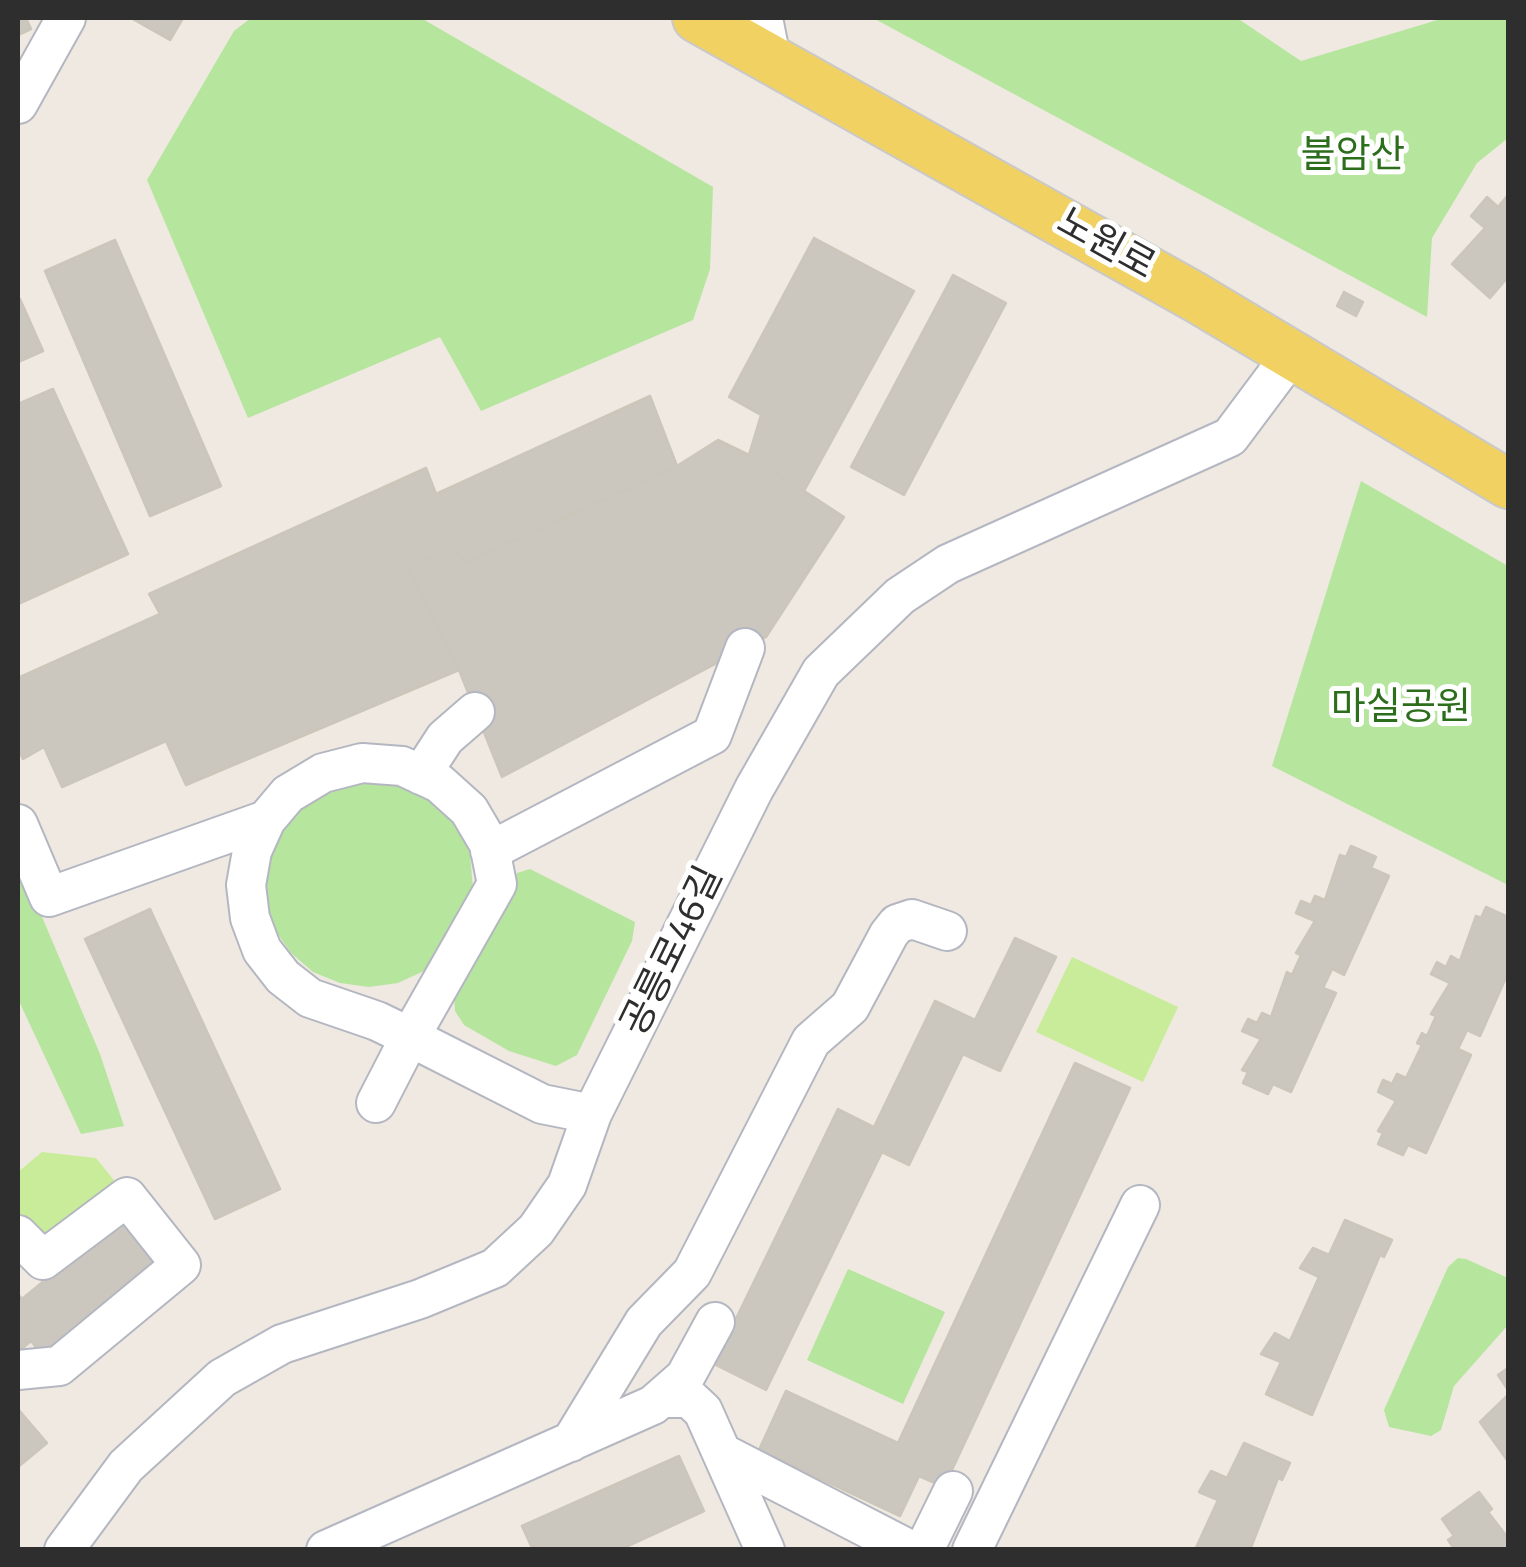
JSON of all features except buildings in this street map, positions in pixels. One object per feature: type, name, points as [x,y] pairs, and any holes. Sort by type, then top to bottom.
[{"type":"main road","name":"노원로","points":[[697,18],[767,38],[1508,484]]},
{"type":"street","points":[[18,104],[66,18]]},
{"type":"street","name":"공릉로46길","points":[[64,1550],[126,1466],[222,1378],[282,1344],[420,1299],[495,1268],[536,1230],[567,1184],[592,1114],[754,789],[821,672],[900,596],[948,564],[1230,437],[1292,354]]},
{"type":"street","points":[[490,852],[712,735],[745,648]]},
{"type":"street","points":[[421,775],[445,738],[475,712]]},
{"type":"street","points":[[376,1104],[410,1038],[496,884],[490,852],[469,810],[439,783],[402,766],[362,763],[323,773],[288,794],[266,820],[252,851],[246,885],[250,918],[262,950],[282,977],[310,998],[377,1020],[410,1038],[542,1104],[592,1114]]},
{"type":"street","points":[[18,824],[49,897],[266,820]]},
{"type":"street","points":[[571,1442],[644,1322],[692,1273],[811,1041],[850,1006],[896,924],[912,919],[948,931]]},
{"type":"street","points":[[18,1235],[43,1260],[127,1196],[181,1265],[59,1366],[18,1370]]},
{"type":"street","points":[[972,1550],[1140,1205]]},
{"type":"street","points":[[326,1550],[663,1398],[685,1377],[715,1322]]},
{"type":"street","points":[[663,1398],[680,1396],[696,1402],[765,1550]]},
{"type":"street","points":[[722,1453],[910,1550]]},
{"type":"street","points":[[924,1550],[952,1491]]},
{"type":"green space","points":[[251,18],[421,18],[713,187],[710,269],[693,320],[481,411],[440,337],[248,418],[147,180],[234,31]]},
{"type":"green space","name":"불암산","points":[[873,18],[1237,18],[1301,61],[1444,18],[1508,18],[1508,138],[1477,163],[1432,238],[1427,317]]},
{"type":"green space","name":"마실공원","points":[[1361,481],[1508,566],[1508,885],[1272,766]]},
{"type":"green space","points":[[404,775],[457,815],[470,854],[473,888],[450,949],[424,971],[398,983],[369,987],[340,983],[313,972],[291,953],[275,930],[265,902],[264,873],[271,845],[285,820],[309,796],[338,782]]},
{"type":"green space","points":[[18,860],[100,1054],[124,1126],[81,1134],[18,999]]},
{"type":"green space","points":[[530,869],[635,922],[632,941],[577,1055],[556,1066],[509,1051],[464,1025],[455,1011],[454,996],[517,873]]},
{"type":"green space","points":[[1072,957],[1178,1007],[1143,1082],[1036,1032]]},
{"type":"green space","points":[[42,1152],[96,1158],[117,1184],[37,1250],[18,1226],[18,1172]]},
{"type":"green space","points":[[1458,1258],[1508,1278],[1508,1325],[1454,1386],[1441,1430],[1431,1436],[1389,1427],[1384,1410],[1448,1267]]},
{"type":"green space","points":[[848,1269],[945,1312],[903,1404],[807,1360]]}]
